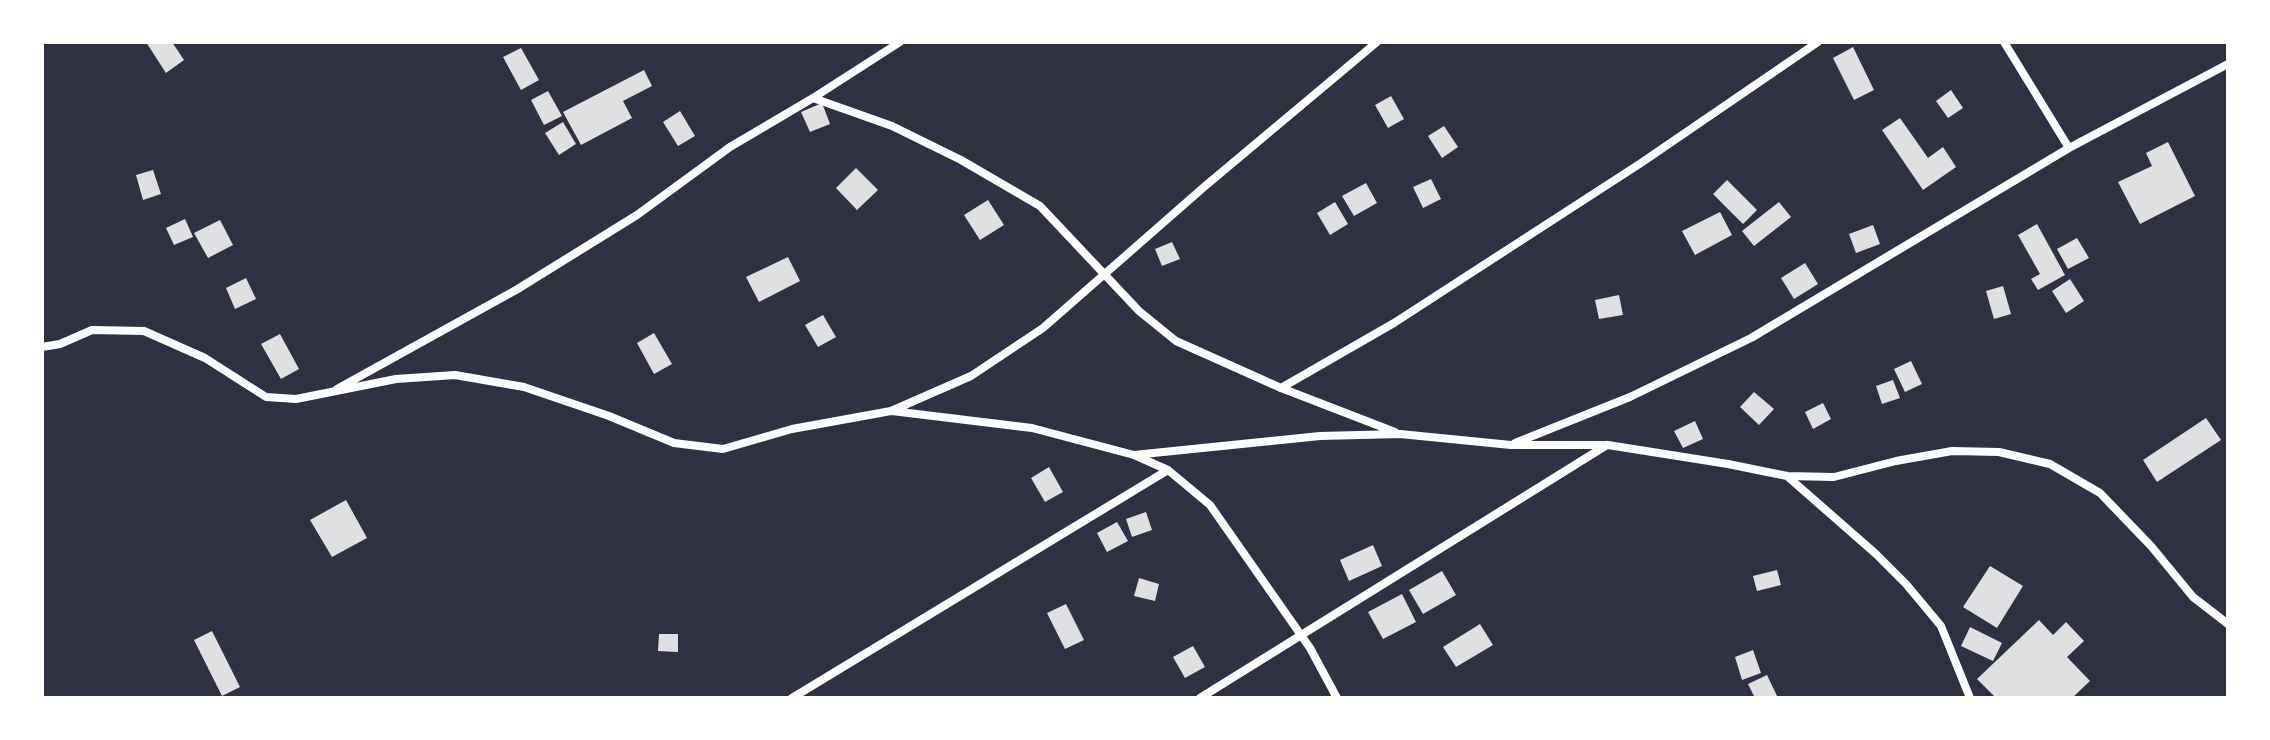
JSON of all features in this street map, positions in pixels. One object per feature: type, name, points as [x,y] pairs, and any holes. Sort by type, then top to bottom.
[{"type":"street","points":[[329,393],[516,290],[637,215],[730,147],[900,42]]},
{"type":"street","points":[[42,347],[60,344],[92,330],[144,331],[205,358],[266,397],[296,399],[396,379],[455,375],[524,387],[609,416],[674,443],[723,449],[792,429],[891,411],[971,376],[1043,328],[1377,42]]},
{"type":"street","points":[[1281,388],[1394,323],[1641,163],[1818,42]]},
{"type":"street","points":[[2004,42],[2069,148]]},
{"type":"street","points":[[1511,445],[1630,397],[1751,338],[2069,148],[2228,64]]},
{"type":"street","points":[[813,98],[892,126],[961,160],[1040,206],[1139,311],[1176,341],[1281,388],[1400,434]]},
{"type":"street","points":[[891,411],[1032,428],[1134,455],[1168,470],[1210,505],[1301,636],[1337,698]]},
{"type":"street","points":[[1134,455],[1320,436],[1400,434],[1511,445],[1608,445],[1787,476],[1834,477],[1952,451],[1999,452],[2050,464],[2100,493],[2151,546],[2193,597],[2228,624]]},
{"type":"street","points":[[1200,698],[1608,445]]},
{"type":"street","points":[[792,698],[1168,470]]},
{"type":"street","points":[[1787,476],[1876,554],[1941,626],[1970,698]]},
{"type":"building","points":[[146,42],[172,42],[184,60],[166,73]]},
{"type":"building","points":[[1853,47],[1874,90],[1854,100],[1833,58]]},
{"type":"building","points":[[521,48],[539,80],[521,90],[503,57]]},
{"type":"building","points":[[644,70],[652,86],[623,101],[632,118],[581,145],[563,112]]},
{"type":"building","points":[[1951,90],[1963,108],[1948,118],[1936,101]]},
{"type":"building","points":[[548,91],[562,116],[544,125],[531,100]]},
{"type":"building","points":[[1391,96],[1404,119],[1388,128],[1375,105]]},
{"type":"building","points":[[822,103],[830,124],[810,132],[801,112]]},
{"type":"building","points":[[680,111],[695,136],[678,146],[663,122]]},
{"type":"building","points":[[1900,118],[1928,158],[1943,147],[1956,167],[1923,190],[1882,130]]},
{"type":"building","points":[[563,122],[576,144],[559,155],[545,133]]},
{"type":"building","points":[[1444,126],[1458,147],[1442,158],[1428,136]]},
{"type":"building","points":[[2168,142],[2195,196],[2140,224],[2118,182],[2152,166],[2146,153]]},
{"type":"building","points":[[856,168],[878,190],[857,210],[836,188]]},
{"type":"building","points":[[153,170],[161,194],[143,200],[136,175]]},
{"type":"building","points":[[1431,179],[1441,199],[1423,208],[1413,187]]},
{"type":"building","points":[[1727,180],[1757,210],[1743,224],[1713,194]]},
{"type":"building","points":[[1366,183],[1377,203],[1354,216],[1342,196]]},
{"type":"building","points":[[988,200],[1004,225],[980,240],[964,215]]},
{"type":"building","points":[[1335,202],[1348,224],[1330,235],[1317,213]]},
{"type":"building","points":[[1779,202],[1791,217],[1754,246],[1742,231]]},
{"type":"building","points":[[1720,212],[1732,235],[1695,255],[1682,231]]},
{"type":"building","points":[[185,219],[193,237],[174,245],[166,228]]},
{"type":"building","points":[[220,220],[233,245],[208,258],[194,233]]},
{"type":"building","points":[[2037,224],[2065,275],[2038,290],[2031,279],[2040,274],[2018,235]]},
{"type":"building","points":[[1873,225],[1880,244],[1856,253],[1849,234]]},
{"type":"building","points":[[2077,238],[2089,258],[2068,269],[2057,249]]},
{"type":"building","points":[[1172,242],[1180,259],[1162,266],[1155,249]]},
{"type":"building","points":[[788,257],[800,281],[759,302],[746,277]]},
{"type":"building","points":[[1805,263],[1818,284],[1794,299],[1781,278]]},
{"type":"building","points":[[246,278],[256,299],[235,309],[226,288]]},
{"type":"building","points":[[2070,279],[2084,301],[2066,313],[2052,291]]},
{"type":"building","points":[[2003,286],[2011,314],[1994,319],[1986,291]]},
{"type":"building","points":[[1619,295],[1623,315],[1599,319],[1595,300]]},
{"type":"building","points":[[823,315],[836,337],[818,347],[805,325]]},
{"type":"building","points":[[654,333],[672,364],[654,374],[637,343]]},
{"type":"building","points":[[280,334],[299,369],[281,379],[261,344]]},
{"type":"building","points":[[1911,361],[1922,384],[1905,392],[1894,369]]},
{"type":"building","points":[[1893,380],[1900,398],[1882,404],[1876,386]]},
{"type":"building","points":[[1754,392],[1774,409],[1759,425],[1740,407]]},
{"type":"building","points":[[1823,403],[1831,419],[1813,429],[1805,412]]},
{"type":"building","points":[[2206,418],[2221,440],[2157,482],[2143,460]]},
{"type":"building","points":[[1695,421],[1703,439],[1683,448],[1674,431]]},
{"type":"building","points":[[1049,467],[1063,492],[1045,502],[1031,478]]},
{"type":"building","points":[[346,500],[367,538],[332,557],[310,520]]},
{"type":"building","points":[[1146,512],[1152,530],[1132,537],[1126,519]]},
{"type":"building","points":[[1117,522],[1128,541],[1107,552],[1097,533]]},
{"type":"building","points":[[1373,545],[1382,566],[1349,581],[1340,560]]},
{"type":"building","points":[[1990,566],[2023,586],[1997,628],[1963,607]]},
{"type":"building","points":[[1777,570],[1781,585],[1757,591],[1753,576]]},
{"type":"building","points":[[1442,571],[1456,595],[1423,614],[1409,590]]},
{"type":"building","points":[[1139,578],[1159,584],[1155,601],[1134,596]]},
{"type":"building","points":[[1402,594],[1416,622],[1383,639],[1368,612]]},
{"type":"building","points":[[1066,604],[1084,640],[1065,649],[1047,613]]},
{"type":"building","points":[[2039,620],[2053,635],[2066,622],[2084,641],[2067,657],[2090,681],[2072,698],[1996,698],[1977,679]]},
{"type":"building","points":[[1480,624],[1493,645],[1456,667],[1443,647]]},
{"type":"building","points":[[1970,627],[2002,643],[1993,661],[1961,646]]},
{"type":"building","points":[[212,631],[240,687],[222,696],[194,640]]},
{"type":"building","points":[[659,634],[678,634],[678,652],[658,651]]},
{"type":"building","points":[[1193,646],[1205,667],[1185,678],[1173,657]]},
{"type":"building","points":[[1753,650],[1761,673],[1742,680],[1735,657]]},
{"type":"building","points":[[1767,675],[1778,698],[1755,698],[1748,684]]}]
